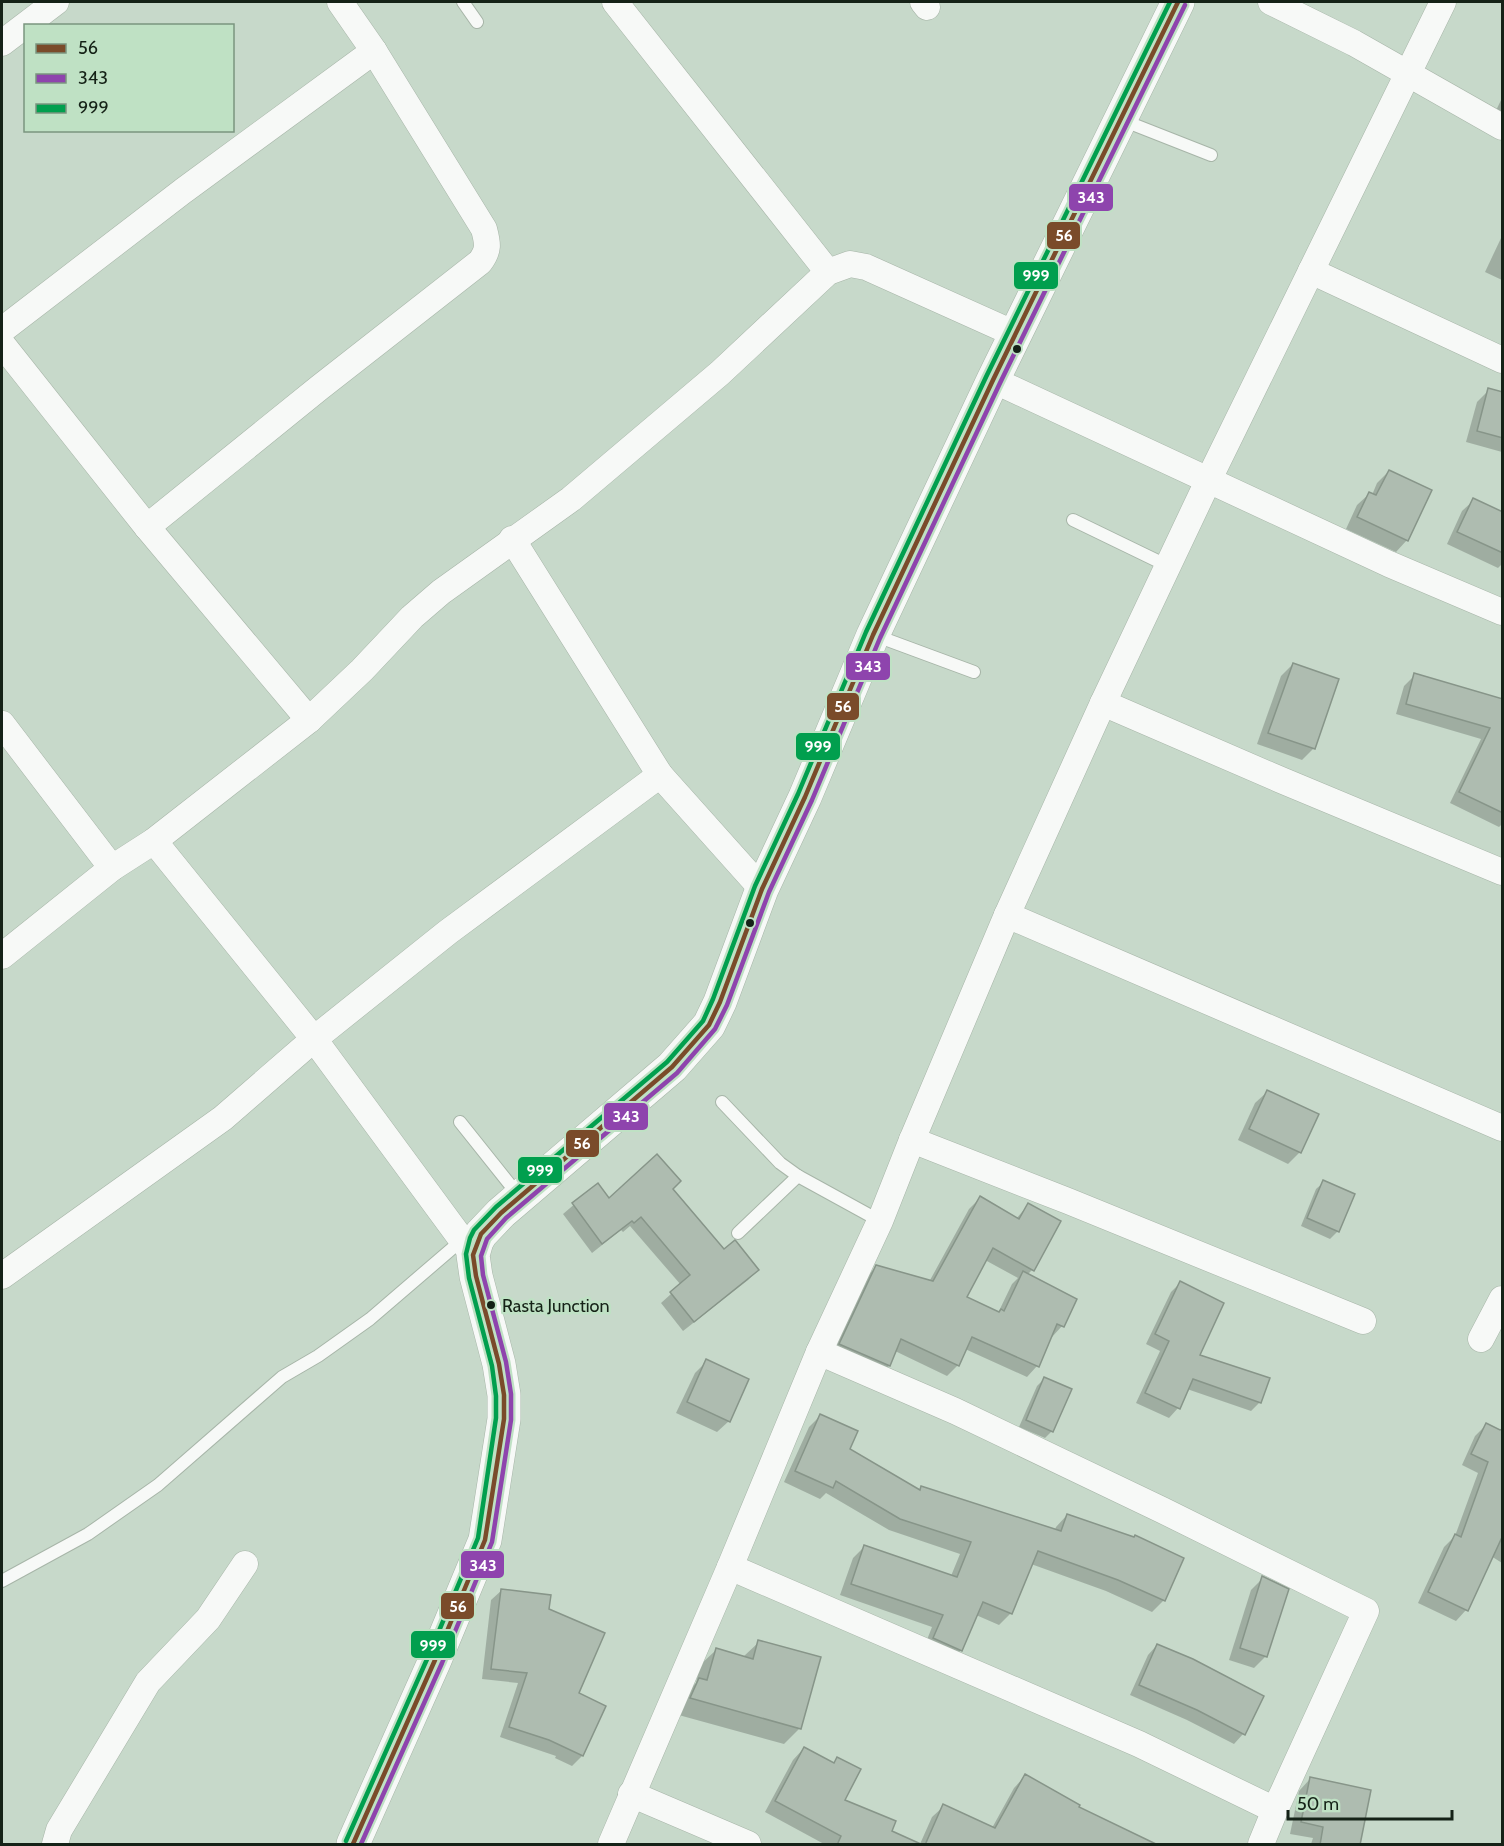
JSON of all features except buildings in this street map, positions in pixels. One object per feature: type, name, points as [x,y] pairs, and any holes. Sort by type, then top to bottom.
[{"type":"street","points":[[27,24],[56,2]]},
{"type":"street","points":[[147,527],[480,262],[487,253],[484,229],[374,51],[340,2]]},
{"type":"street","points":[[615,2],[828,272]]},
{"type":"street","points":[[468,1248],[520,1196],[672,1067],[709,1025],[720,1002],[762,888],[805,797],[873,635],[993,380],[1178,2]]},
{"type":"street","points":[[1271,2],[1354,43],[1503,127]]},
{"type":"street","points":[[611,1845],[819,1352],[880,1221],[1007,915],[1167,566],[1443,2]]},
{"type":"street","points":[[2,43],[24,26]]},
{"type":"street","points":[[2,330],[192,184],[374,51]]},
{"type":"street","points":[[2,956],[112,868],[154,842],[309,720],[362,670],[412,617],[441,592],[512,539],[571,499],[711,381],[828,272],[850,264],[866,267],[1016,334]]},
{"type":"street","points":[[1311,271],[1503,360]]},
{"type":"street","points":[[2,344],[147,527],[309,720]]},
{"type":"street","points":[[993,380],[1389,564],[1503,612]]},
{"type":"street","points":[[512,539],[660,775],[762,888]]},
{"type":"street","points":[[1103,703],[1503,873]]},
{"type":"street","points":[[2,724],[112,868]]},
{"type":"street","points":[[2,1276],[223,1118],[314,1040],[448,932],[660,775]]},
{"type":"street","points":[[154,842],[314,1040],[468,1248],[499,1364],[504,1395],[504,1419],[485,1540],[435,1660],[352,1845]]},
{"type":"street","points":[[1007,915],[1503,1128]]},
{"type":"street","points":[[912,1140],[1364,1321]]},
{"type":"street","points":[[1481,1339],[1503,1299]]},
{"type":"street","points":[[819,1352],[976,1421],[1366,1611],[1261,1845]]},
{"type":"street","points":[[55,1845],[59,1830],[148,1682],[208,1619],[245,1564]]},
{"type":"street","points":[[730,1567],[1139,1744],[1275,1810]]},
{"type":"street","points":[[631,1794],[748,1845]]},
{"type":"lane","points":[[463,2],[477,22]]},
{"type":"lane","points":[[1121,120],[1211,155]]},
{"type":"lane","points":[[1073,520],[1167,566]]},
{"type":"lane","points":[[873,635],[974,672]]},
{"type":"lane","points":[[722,1102],[780,1163],[798,1176],[880,1221]]},
{"type":"lane","points":[[460,1122],[520,1196]]},
{"type":"lane","points":[[738,1233],[798,1176]]},
{"type":"lane","points":[[2,1581],[88,1534],[158,1485],[282,1377],[318,1356],[468,1248]]},
{"type":"transit line","name":"999","points":[[346,1841],[478,1538],[496,1418],[496,1396],[492,1366],[469,1278],[466,1254],[470,1238],[474,1230],[496,1207],[667,1062],[703,1021],[755,886],[798,794],[866,632],[986,377],[1170,2]]},
{"type":"transit line","name":"56","points":[[353,1844],[435,1660],[485,1540],[504,1419],[504,1395],[499,1364],[476,1276],[473,1255],[481,1234],[501,1213],[672,1067],[709,1025],[720,1002],[762,889],[805,797],[873,635],[993,380],[1178,2]]},
{"type":"transit line","name":"343","points":[[361,1844],[442,1663],[492,1542],[511,1420],[511,1394],[506,1362],[483,1275],[481,1256],[487,1239],[506,1218],[677,1073],[715,1029],[727,1005],[769,892],[812,800],[880,638],[1000,383],[1185,5]]},
{"type":"place","name":"Rasta Junction","points":[[491,1305]]}]
